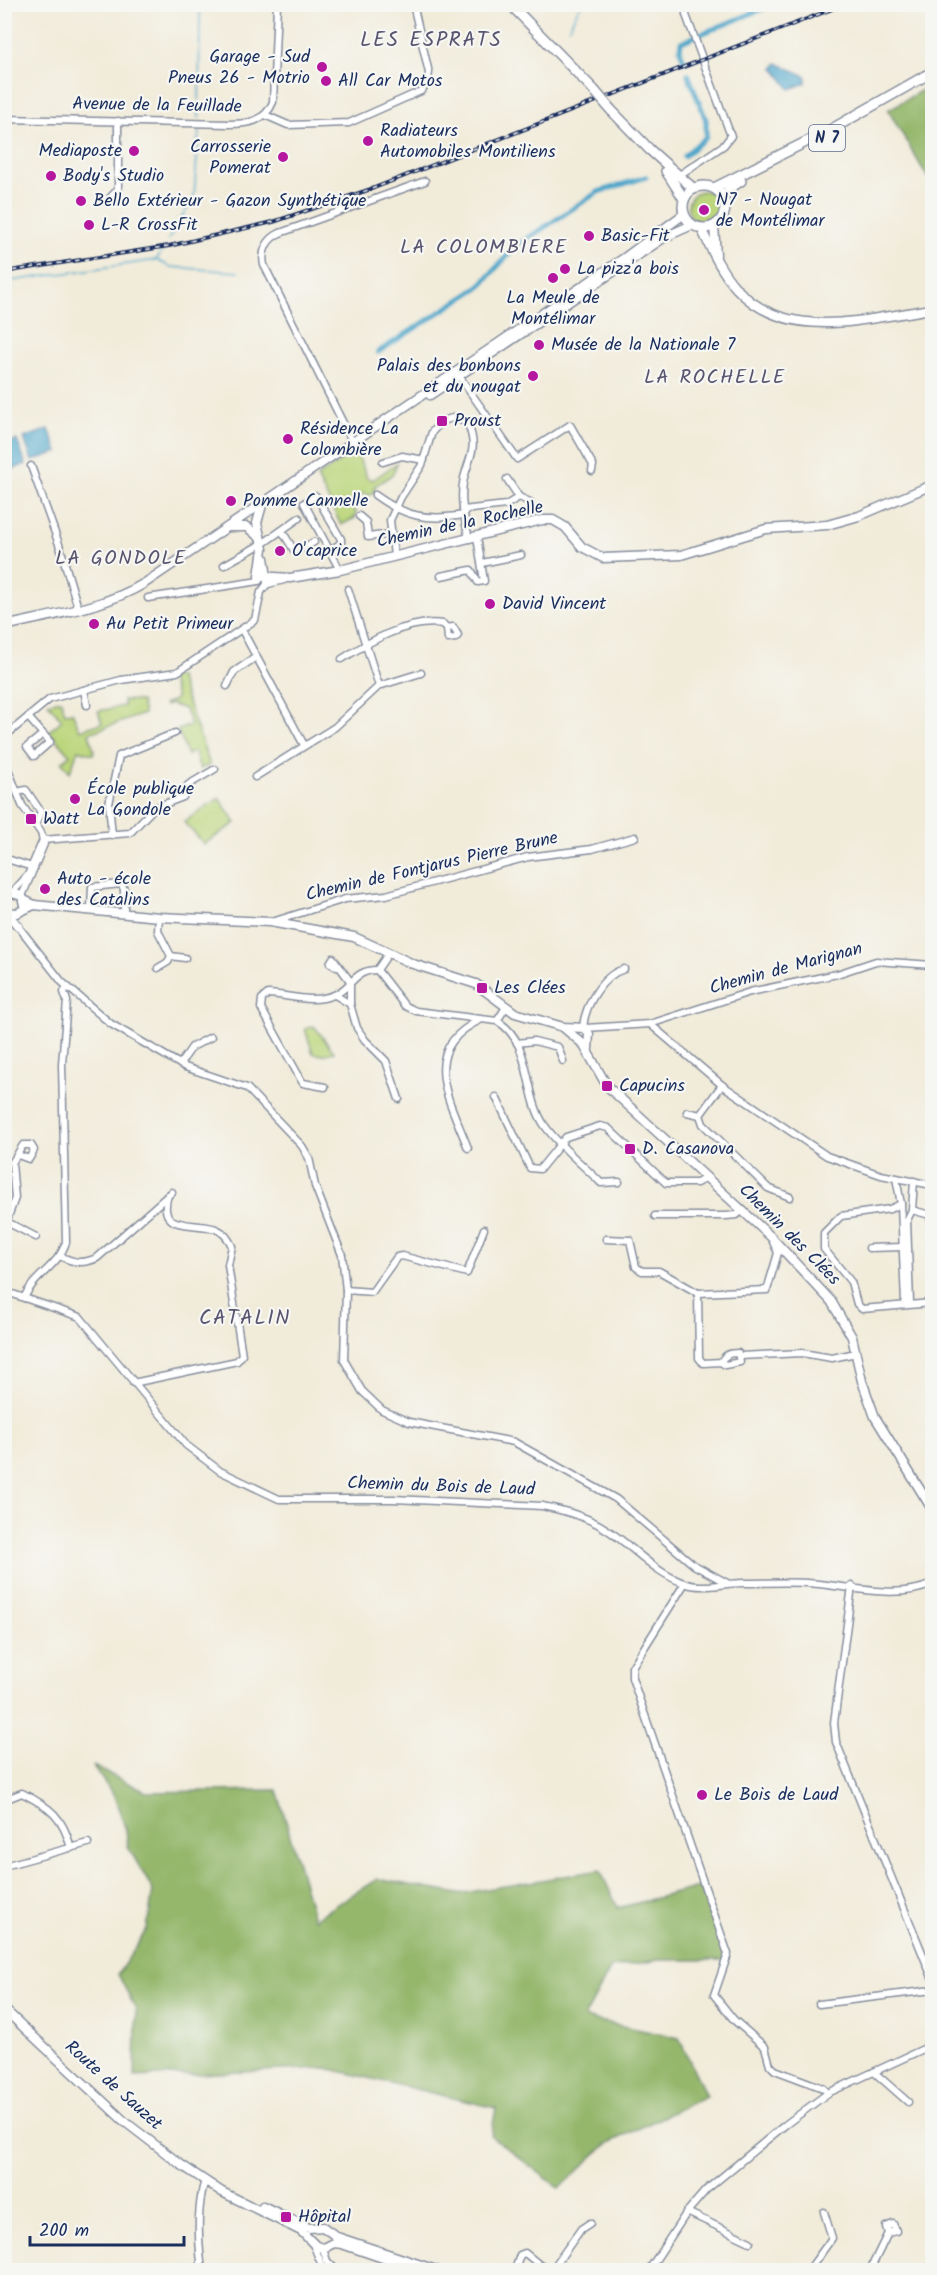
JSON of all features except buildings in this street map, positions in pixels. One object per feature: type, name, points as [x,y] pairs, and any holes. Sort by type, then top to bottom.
[{"type":"main road","points":[[510,4],[650,150],[694,189]]},
{"type":"main road","name":"N 7","points":[[714,188],[832,129],[933,72]]},
{"type":"main road","name":"N 7","points":[[723,198],[730,188],[742,180],[856,123],[933,80]]},
{"type":"main road","points":[[650,150],[684,199],[684,214],[697,226],[716,258],[745,296],[780,317],[803,323],[826,324],[933,309]]},
{"type":"main road","points":[[684,199],[694,189],[705,186],[714,188],[723,198],[724,213],[714,226],[716,258]]},
{"type":"main road","points":[[4,626],[78,609],[126,594],[374,429],[684,214]]},
{"type":"main road","points":[[374,429],[459,376],[665,237],[697,226],[714,226]]},
{"type":"main road","name":"Chemin de la Rochelle","points":[[264,579],[290,578],[340,570],[542,520],[553,520],[565,527],[592,555],[603,558],[681,555],[766,529],[827,525],[859,516],[933,486]]},
{"type":"main road","points":[[263,504],[257,523],[263,555],[264,579]]},
{"type":"main road","points":[[246,515],[257,523]]},
{"type":"main road","points":[[246,515],[247,527],[261,540]]},
{"type":"main road","points":[[226,529],[247,527]]},
{"type":"main road","points":[[8,894],[34,904],[159,917],[270,922],[354,937],[388,954],[476,984],[515,1013],[583,1033]]},
{"type":"main road","points":[[18,926],[6,913],[23,901]]},
{"type":"main road","points":[[18,926],[23,901]]},
{"type":"main road","name":"Chemin des Clées","points":[[583,1033],[588,1050],[607,1086],[770,1236],[831,1301],[852,1337],[862,1381],[875,1416],[933,1509]]},
{"type":"main road","name":"Route de Sauzet","points":[[4,2009],[124,2121],[159,2150],[222,2192],[312,2236]]},
{"type":"main road","points":[[418,2271],[342,2244],[329,2246],[312,2236],[323,2227],[333,2235],[436,2271]]},
{"type":"main road","points":[[329,2246],[333,2235]]},
{"type":"street","name":"Avenue de la Feuillade","points":[[4,119],[241,124],[259,120],[273,102],[277,4]]},
{"type":"street","points":[[265,115],[288,125],[349,123],[421,91],[427,83],[429,74],[413,4]]},
{"type":"street","points":[[678,176],[724,146],[731,136],[693,31],[686,4]]},
{"type":"street","points":[[110,198],[118,189],[118,121]]},
{"type":"street","points":[[353,443],[264,265],[262,255],[271,237],[425,180]]},
{"type":"street","points":[[459,376],[517,459],[570,425],[593,465],[592,471]]},
{"type":"street","points":[[394,556],[390,520],[424,460],[432,432],[442,421],[456,417],[468,424],[474,440],[472,459],[464,478],[463,512],[483,565],[484,580],[478,582],[471,570]]},
{"type":"street","points":[[383,462],[402,456],[424,460]]},
{"type":"street","points":[[31,466],[60,547],[78,609]]},
{"type":"street","points":[[507,479],[519,497],[530,502]]},
{"type":"street","points":[[375,495],[395,509],[416,516],[440,519],[489,505],[499,507],[519,497]]},
{"type":"street","points":[[331,550],[341,543],[341,539],[316,496],[304,503],[340,570]]},
{"type":"street","points":[[359,516],[366,522],[368,537],[392,534]]},
{"type":"street","points":[[224,565],[261,540],[282,531],[299,518]]},
{"type":"street","points":[[282,531],[295,552],[314,542]]},
{"type":"street","points":[[441,576],[471,570],[521,555]]},
{"type":"street","points":[[260,599],[259,590],[264,579]]},
{"type":"street","points":[[4,737],[50,699],[121,680],[177,672],[255,621],[264,579]]},
{"type":"street","name":"Chemin de la Rochelle","points":[[148,598],[248,585],[264,579]]},
{"type":"street","points":[[248,585],[259,590]]},
{"type":"street","points":[[348,589],[379,686]]},
{"type":"street","points":[[342,659],[366,644],[397,631],[435,623],[443,624],[447,628],[453,627],[457,630],[456,638]]},
{"type":"street","points":[[242,630],[304,745]]},
{"type":"street","points":[[227,686],[234,672],[256,657]]},
{"type":"street","points":[[255,777],[335,727],[379,686],[421,673]]},
{"type":"street","points":[[84,690],[87,705]]},
{"type":"street","points":[[28,717],[43,734]]},
{"type":"street","points":[[112,835],[109,804],[119,756],[175,733]]},
{"type":"street","points":[[4,759],[17,792],[43,840],[42,854],[23,901],[34,904]]},
{"type":"street","points":[[43,840],[130,833],[154,808],[183,797],[188,785],[215,769]]},
{"type":"street","points":[[17,792],[26,790],[31,793],[40,812],[35,825]]},
{"type":"street","name":"Chemin de Fontjarus Pierre Brune","points":[[270,922],[345,899],[386,895],[534,855],[592,849],[635,837]]},
{"type":"street","points":[[8,894],[21,885],[32,867],[43,840]]},
{"type":"street","points":[[4,858],[32,867]]},
{"type":"street","points":[[91,910],[92,887],[121,884],[124,889],[124,913]]},
{"type":"street","points":[[159,917],[158,932],[171,956]]},
{"type":"street","points":[[18,926],[67,987],[119,1029],[180,1064],[248,1088],[302,1146],[309,1158],[315,1186],[342,1255],[346,1290],[344,1360],[362,1391],[382,1410],[409,1422],[514,1442],[616,1499],[694,1565],[727,1583]]},
{"type":"street","points":[[377,970],[388,954]]},
{"type":"street","points":[[171,956],[185,958]]},
{"type":"street","points":[[158,968],[168,962],[171,956]]},
{"type":"street","name":"Chemin de Marignan","points":[[583,1033],[601,1027],[650,1024],[750,992],[837,974],[876,961],[933,965]]},
{"type":"street","points":[[338,967],[350,981],[350,1004],[361,1034],[386,1061],[399,1099]]},
{"type":"street","points":[[583,1033],[586,1008],[614,972],[624,969]]},
{"type":"street","points":[[325,1087],[303,1083],[274,1034],[261,1003],[268,994],[295,1000],[334,995],[363,971],[377,970]]},
{"type":"street","points":[[377,970],[405,1006],[416,1011],[497,1021],[506,1026],[517,1043],[536,1110],[544,1125],[601,1183],[619,1182]]},
{"type":"street","points":[[24,1298],[29,1287],[60,1256],[66,1242],[62,1064],[67,1001],[64,992],[67,987]]},
{"type":"street","points":[[67,1001],[74,993]]},
{"type":"street","points":[[334,995],[350,1004]]},
{"type":"street","points":[[497,1021],[506,1006]]},
{"type":"street","points":[[506,1026],[515,1013]]},
{"type":"street","points":[[468,1148],[442,1081],[442,1061],[459,1032],[480,1020]]},
{"type":"street","points":[[650,1024],[722,1085],[827,1156],[851,1166],[933,1185]]},
{"type":"street","points":[[180,1064],[192,1047],[212,1037]]},
{"type":"street","points":[[517,1043],[534,1041],[558,1047],[563,1061]]},
{"type":"street","points":[[699,1115],[722,1085]]},
{"type":"street","points":[[495,1097],[530,1168],[540,1169],[566,1137],[600,1126],[608,1128],[666,1183],[697,1183],[707,1177]]},
{"type":"street","points":[[687,1112],[699,1115]]},
{"type":"street","points":[[699,1115],[703,1124],[768,1188],[790,1197]]},
{"type":"street","points":[[18,1155],[12,1163],[15,1198],[5,1224],[36,1237]]},
{"type":"street","points":[[896,1178],[901,1204],[908,1303]]},
{"type":"street","points":[[908,1303],[907,1220],[912,1210],[914,1181]]},
{"type":"street","points":[[60,1256],[76,1263],[97,1258],[170,1193],[164,1208],[177,1224],[214,1228],[224,1233],[232,1246],[228,1265],[242,1355],[237,1361],[133,1383]]},
{"type":"street","points":[[901,1204],[890,1209],[852,1212],[841,1216],[825,1233],[822,1241],[824,1249],[850,1282],[862,1309],[933,1302]]},
{"type":"street","points":[[656,1216],[709,1214],[726,1216],[737,1215],[742,1210]]},
{"type":"street","points":[[912,1210],[931,1215],[933,1225]]},
{"type":"street","points":[[346,1290],[372,1293],[397,1257],[466,1273],[484,1229]]},
{"type":"street","points":[[606,1239],[630,1240],[636,1267],[642,1271],[659,1271],[698,1293],[766,1290],[777,1252],[770,1236]]},
{"type":"street","points":[[869,1248],[903,1247]]},
{"type":"street","name":"Chemin du Bois de Laud","points":[[4,1291],[80,1317],[186,1445],[220,1471],[279,1499],[393,1499],[553,1508],[604,1527],[655,1568],[685,1583],[708,1586],[727,1583],[806,1583],[852,1586],[892,1593],[910,1591],[933,1584]]},
{"type":"street","points":[[698,1293],[699,1358],[708,1364],[721,1362],[725,1365],[740,1362],[740,1356]]},
{"type":"street","points":[[721,1362],[723,1357],[730,1353],[738,1353],[740,1356],[802,1353],[832,1358],[856,1353]]},
{"type":"street","points":[[685,1583],[632,1668],[632,1678],[728,1954],[714,1995],[734,2020],[765,2047],[770,2065],[775,2070],[823,2088],[828,2093]]},
{"type":"street","points":[[852,1586],[834,1723],[836,1742],[933,1977]]},
{"type":"street","points":[[4,1800],[22,1793],[46,1805],[66,1828],[71,1848]]},
{"type":"street","points":[[4,1866],[88,1843]]},
{"type":"street","points":[[819,2004],[933,1990]]},
{"type":"street","points":[[649,2271],[687,2212],[706,2190],[828,2093],[933,2045]]},
{"type":"street","points":[[874,2072],[908,2102]]},
{"type":"street","points":[[202,2271],[198,2241],[201,2199],[205,2180]]},
{"type":"street","points":[[687,2212],[750,2242]]},
{"type":"street","points":[[809,2271],[832,2238],[824,2212]]},
{"type":"street","points":[[515,2271],[520,2255],[525,2253],[541,2266],[548,2268],[554,2266],[580,2229],[590,2223]]},
{"type":"street","points":[[870,2271],[888,2233]]},
{"type":"street","points":[[312,2236],[324,2271]]},
{"type":"street","points":[[329,2246],[324,2252],[327,2261],[336,2270]]},
{"type":"green space","points":[[932,84],[932,185],[888,110]]},
{"type":"green space","points":[[704,191],[715,196],[720,207],[715,218],[704,223],[693,218],[688,207],[693,196]]},
{"type":"green space","points":[[356,451],[367,478],[373,480],[397,463],[393,474],[375,486],[375,491],[368,496],[364,493],[351,503],[356,512],[355,518],[341,525],[317,477]]},
{"type":"green space","points":[[170,677],[179,677],[210,765],[200,769],[194,751],[187,755],[178,730],[191,725],[185,709],[164,704],[175,700],[176,697]]},
{"type":"green space","points":[[61,700],[65,713],[72,712],[80,730],[102,723],[98,711],[124,706],[123,700],[141,701],[144,714],[89,733],[93,754],[78,750],[70,772],[62,762],[70,755],[49,731],[62,720],[48,703]]},
{"type":"green space","points":[[219,798],[236,823],[204,844],[184,822]]},
{"type":"green space","points":[[314,1026],[334,1052],[322,1055],[313,1053],[305,1029]]},
{"type":"green space","points":[[93,1766],[146,1792],[277,1790],[314,1919],[377,1879],[458,1894],[600,1870],[618,1908],[699,1887],[728,1960],[659,1960],[611,1968],[584,2018],[679,2038],[706,2096],[607,2144],[559,2188],[491,2136],[496,2108],[326,2068],[135,2077],[136,2010],[118,1974],[147,1929],[153,1890],[128,1847],[126,1830],[114,1796]]},
{"type":"water","points":[[777,63],[806,76],[806,83],[790,89],[774,68]]},
{"type":"water","points":[[49,429],[58,452],[32,461],[24,438]]},
{"type":"water","points":[[17,440],[26,464],[11,470],[5,444]]},
{"type":"waterway","points":[[199,118],[200,4]]},
{"type":"waterway","points":[[569,27],[581,4]]},
{"type":"waterway","points":[[684,61],[680,50],[681,42],[775,4]]},
{"type":"waterway","points":[[684,156],[706,137],[706,120],[688,74]]},
{"type":"waterway","points":[[168,240],[194,197],[199,130]]},
{"type":"waterway","points":[[378,352],[479,287],[516,246],[598,192],[646,177]]},
{"type":"waterway","points":[[157,259],[164,248]]},
{"type":"waterway","points":[[4,282],[156,260],[171,267],[238,272]]},
{"type":"railway","points":[[4,272],[169,246],[273,222],[374,188],[845,4]]},
{"type":"place","name":"Garage - Sud Pneus 26 - Motrio","points":[[322,67]]},
{"type":"place","name":"All Car Motos","points":[[326,81]]},
{"type":"place","name":"Radiateurs Automobiles Montiliens","points":[[368,141]]},
{"type":"place","name":"Mediaposte","points":[[134,151]]},
{"type":"place","name":"Carrosserie Pomerat","points":[[283,157]]},
{"type":"place","name":"Body's Studio","points":[[51,176]]},
{"type":"place","name":"Bello Extérieur - Gazon Synthétique","points":[[81,201]]},
{"type":"place","name":"N7 - Nougat de Montélimar","points":[[704,210]]},
{"type":"place","name":"L-R CrossFit","points":[[89,225]]},
{"type":"place","name":"Basic-Fit","points":[[589,236]]},
{"type":"place","name":"La pizz'a bois","points":[[565,269]]},
{"type":"place","name":"La Meule de Montélimar","points":[[553,278]]},
{"type":"place","name":"Musée de la Nationale 7","points":[[539,345]]},
{"type":"place","name":"Palais des bonbons et du nougat","points":[[533,376]]},
{"type":"place","name":"Proust","points":[[442,421]]},
{"type":"place","name":"Résidence La Colombière","points":[[288,439]]},
{"type":"place","name":"Pomme Cannelle","points":[[231,501]]},
{"type":"place","name":"O'caprice","points":[[280,551]]},
{"type":"place","name":"David Vincent","points":[[490,604]]},
{"type":"place","name":"Au Petit Primeur","points":[[94,624]]},
{"type":"place","name":"École publique La Gondole","points":[[75,799]]},
{"type":"place","name":"Watt","points":[[31,819]]},
{"type":"place","name":"Auto - école des Catalins","points":[[45,889]]},
{"type":"place","name":"Les Clées","points":[[482,988]]},
{"type":"place","name":"Capucins","points":[[607,1086]]},
{"type":"place","name":"D. Casanova","points":[[630,1149]]},
{"type":"place","name":"Le Bois de Laud","points":[[702,1795]]},
{"type":"place","name":"Hôpital","points":[[286,2217]]},
{"type":"district","name":"LES ESPRATS","points":[[431,40]]},
{"type":"district","name":"LA COLOMBIERE","points":[[484,248]]},
{"type":"district","name":"LA ROCHELLE","points":[[715,378]]},
{"type":"district","name":"LA GONDOLE","points":[[121,559]]},
{"type":"district","name":"CATALIN","points":[[245,1318]]}]
